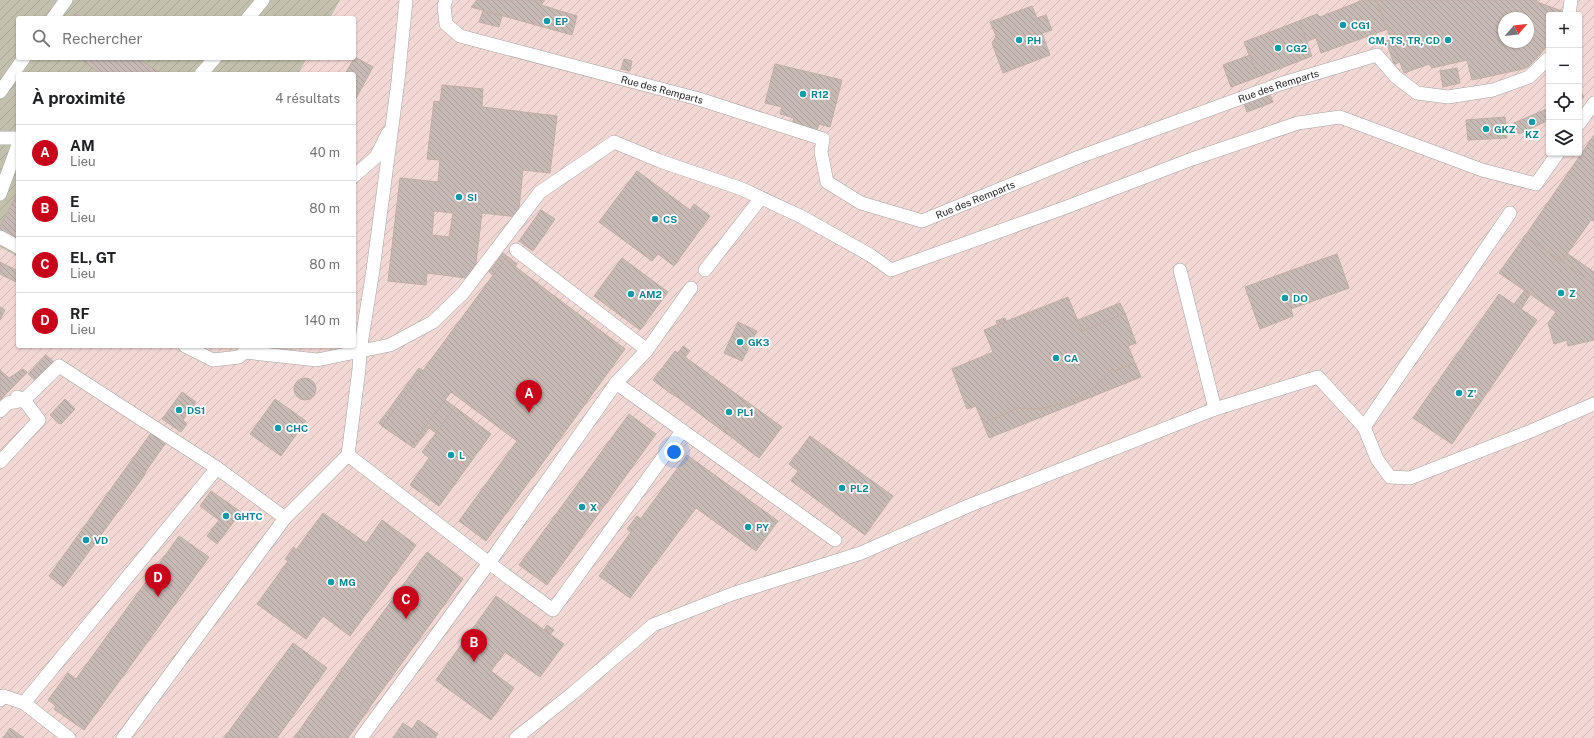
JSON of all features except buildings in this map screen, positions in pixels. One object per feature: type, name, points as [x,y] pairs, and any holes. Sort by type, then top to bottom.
[{"type":"lane","points":[[54,16],[66,0]]},
{"type":"lane","points":[[250,16],[263,0]]},
{"type":"lane","points":[[123,738],[285,518],[348,455],[360,351],[373,270],[393,122],[406,0]]},
{"type":"lane","name":"Rue des Remparts","points":[[446,0],[444,6],[446,24],[460,36],[699,99],[823,139],[821,152],[827,182],[861,203],[922,220],[1079,156],[1280,84],[1377,56],[1396,77],[1417,93],[1448,97],[1493,90],[1529,77],[1546,61]]},
{"type":"lane","points":[[1569,12],[1571,0]]},
{"type":"lane","points":[[0,92],[23,60]]},
{"type":"lane","points":[[203,72],[213,60]]},
{"type":"lane","points":[[1582,120],[1594,103]]},
{"type":"lane","points":[[189,348],[213,360],[239,357],[247,349],[317,360],[390,345],[433,322],[463,293],[540,192],[614,142],[660,161],[742,189],[809,221],[870,255],[891,270],[1064,208],[1192,159],[1298,123],[1340,117],[1482,170],[1536,184],[1556,156]]},
{"type":"lane","points":[[356,174],[376,157],[393,122]]},
{"type":"lane","points":[[0,138],[16,138]]},
{"type":"lane","points":[[0,194],[16,150]]},
{"type":"lane","points":[[705,270],[761,198]]},
{"type":"lane","points":[[1364,427],[1510,212]]},
{"type":"lane","points":[[0,237],[16,246]]},
{"type":"lane","points":[[516,250],[647,350]]},
{"type":"lane","points":[[1180,270],[1215,409]]},
{"type":"lane","points":[[361,738],[489,563],[616,383],[647,350],[691,288]]},
{"type":"lane","points":[[0,411],[8,403],[18,398],[59,366],[217,468],[285,518]]},
{"type":"lane","points":[[516,738],[573,693],[653,625],[732,594],[861,553],[968,506],[1215,409],[1318,377],[1364,427],[1377,459],[1390,477],[1410,478],[1531,431],[1594,404]]},
{"type":"lane","points":[[616,383],[682,432],[835,540]]},
{"type":"lane","points":[[0,462],[39,420],[18,398]]},
{"type":"lane","points":[[348,455],[553,610],[682,432]]},
{"type":"lane","points":[[24,703],[217,468]]},
{"type":"lane","points":[[0,700],[3,696],[24,703],[69,738]]},
{"type":"shaded area","points":[[0,0],[340,0],[331,16],[16,16],[16,60],[306,60],[299,72],[16,72],[16,256],[0,247]]},
{"type":"shaded area","points":[[340,0],[1594,0],[1594,738],[0,738],[0,247],[16,256],[16,348],[356,348],[356,72],[299,72],[306,60],[356,60],[356,16],[331,16]]},
{"type":"place","name":"EP","points":[[547,21]]},
{"type":"place","name":"CG1","points":[[1343,25]]},
{"type":"place","name":"PH","points":[[1019,40]]},
{"type":"place","name":"CM, TS, TR, CD","points":[[1448,40]]},
{"type":"place","name":"CG2","points":[[1278,48]]},
{"type":"place","name":"R12","points":[[803,94]]},
{"type":"place","name":"KZ","points":[[1532,122]]},
{"type":"place","name":"GKZ","points":[[1486,129]]},
{"type":"place","name":"SI","points":[[459,197]]},
{"type":"place","name":"CS","points":[[655,219]]},
{"type":"place","name":"Z","points":[[1561,293]]},
{"type":"place","name":"AM2","points":[[631,294]]},
{"type":"place","name":"DO","points":[[1285,298]]},
{"type":"place","name":"GK3","points":[[740,342]]},
{"type":"place","name":"CA","points":[[1056,358]]},
{"type":"place","name":"Z'","points":[[1459,393]]},
{"type":"place","name":"DS1","points":[[179,410]]},
{"type":"place","name":"PL1","points":[[729,412]]},
{"type":"place","name":"AM","points":[[529,413]]},
{"type":"place","name":"CHC","points":[[278,428]]},
{"type":"place","name":"L","points":[[451,455]]},
{"type":"place","name":"PL2","points":[[842,488]]},
{"type":"place","name":"X","points":[[582,507]]},
{"type":"place","name":"GHTC","points":[[226,516]]},
{"type":"place","name":"PY","points":[[748,527]]},
{"type":"place","name":"VD","points":[[86,540]]},
{"type":"place","name":"MG","points":[[331,582]]},
{"type":"place","name":"RF","points":[[158,597]]},
{"type":"place","name":"EL, GT","points":[[406,619]]},
{"type":"place","name":"E","points":[[474,662]]}]
